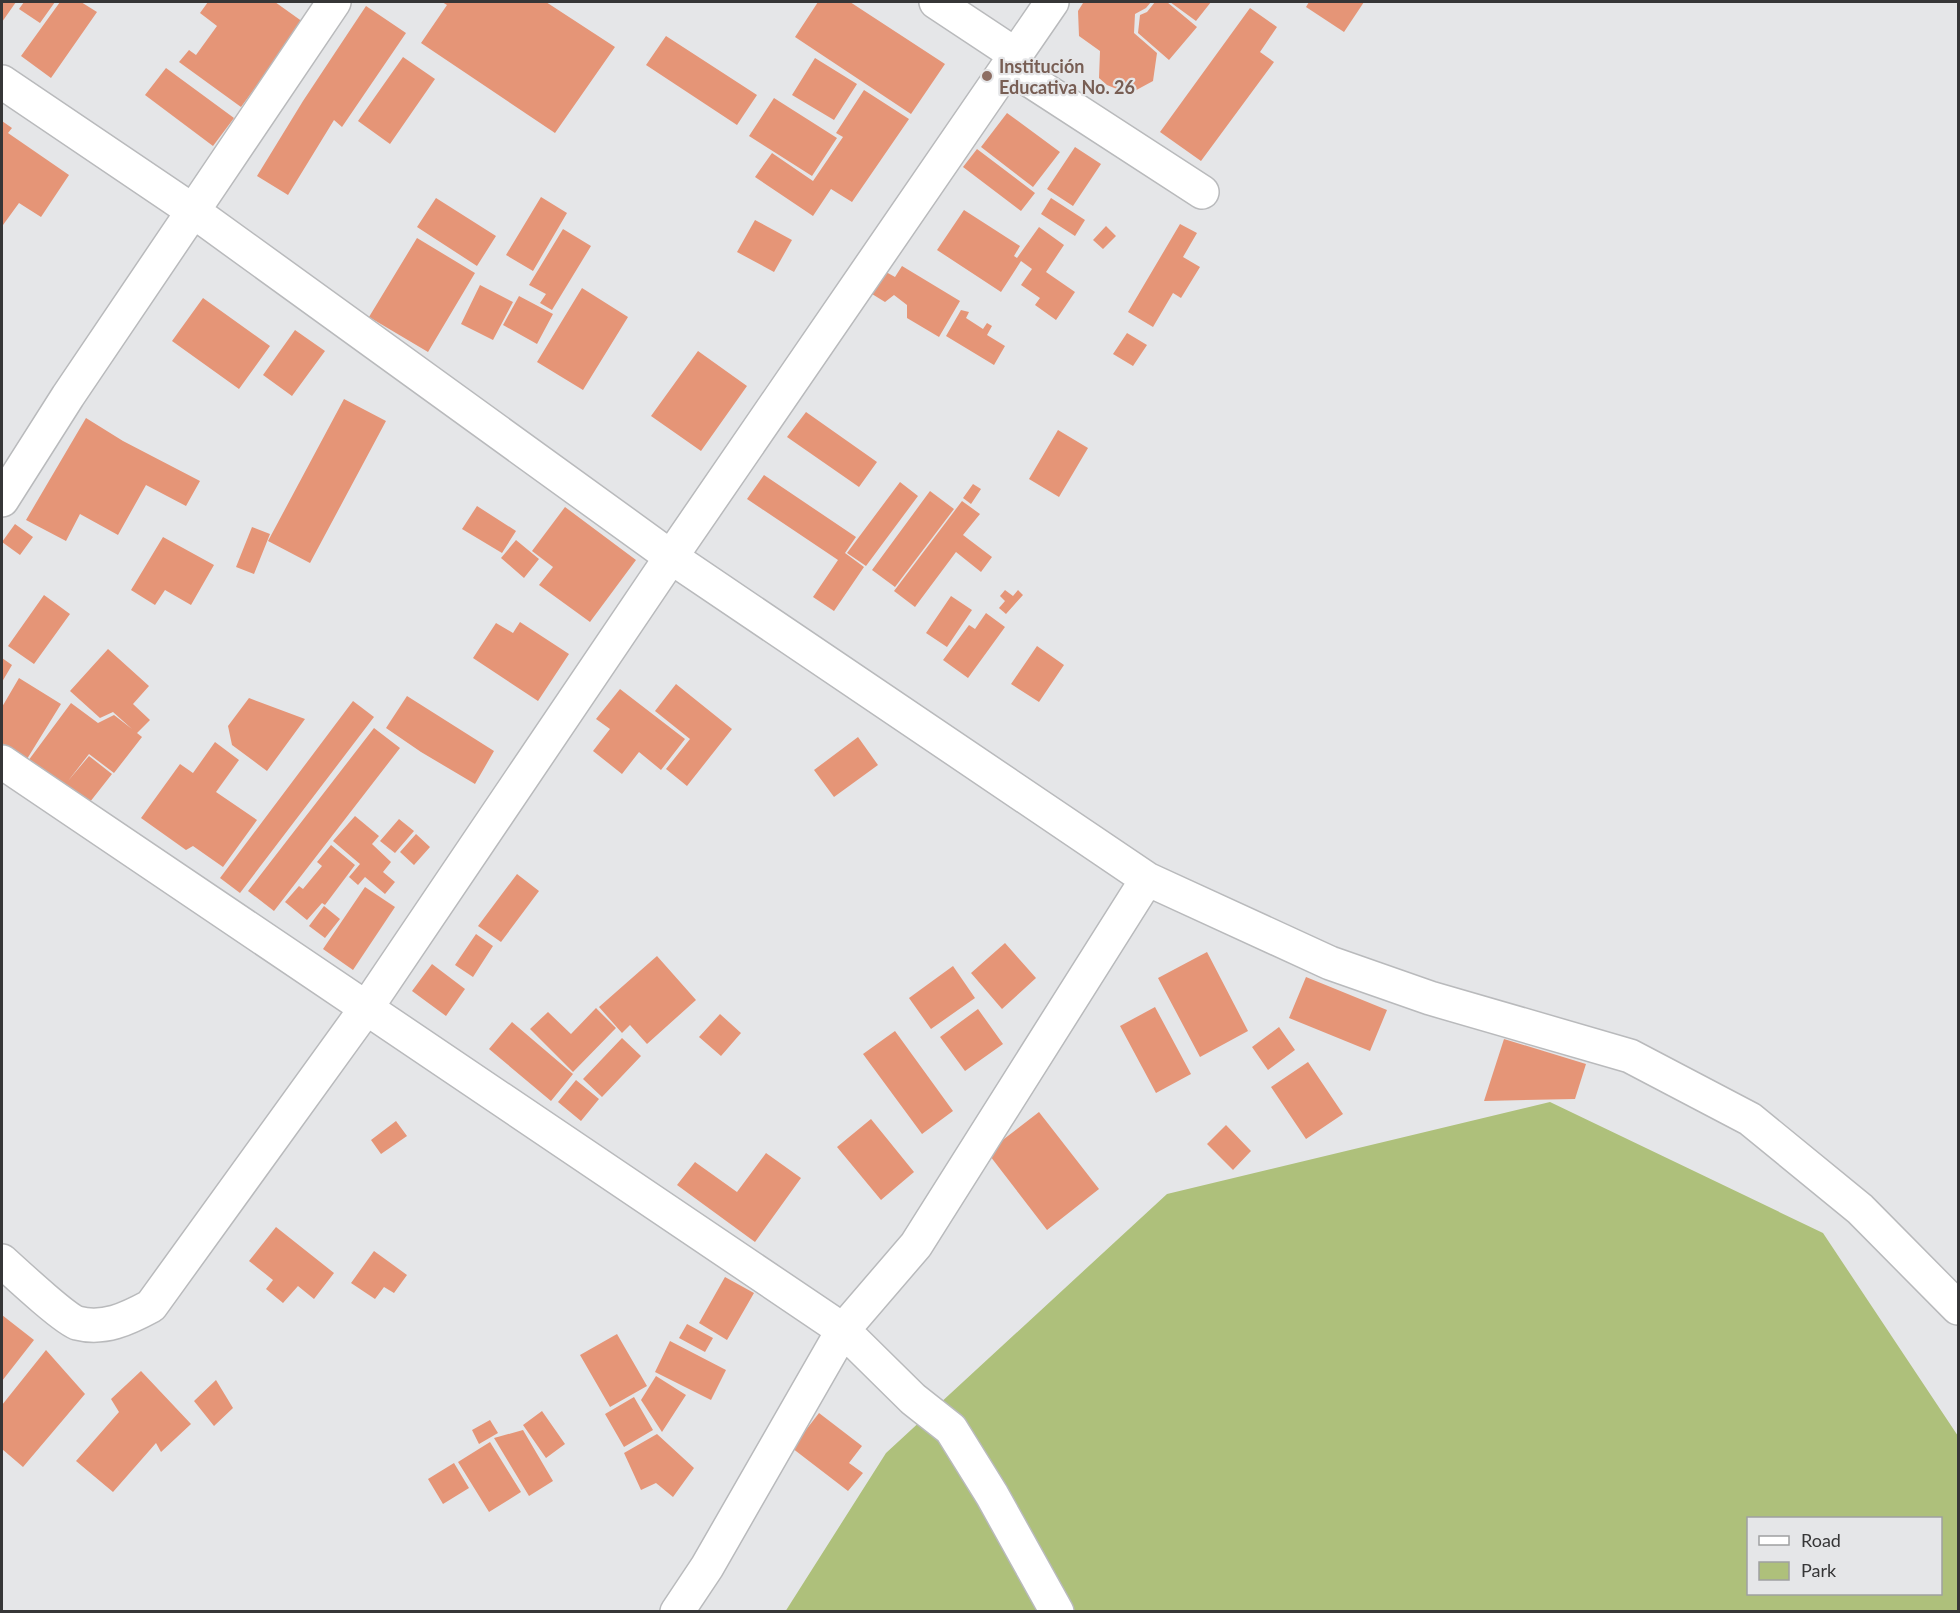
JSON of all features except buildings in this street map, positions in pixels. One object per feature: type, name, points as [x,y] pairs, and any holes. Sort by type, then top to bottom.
[{"type":"street","points":[[2,500],[68,396],[334,2]]},
{"type":"street","points":[[936,2],[1012,60],[1202,192]]},
{"type":"street","points":[[2,1261],[74,1323],[106,1326],[127,1319],[151,1306],[367,1007],[671,557],[1052,2]]},
{"type":"street","points":[[2,82],[192,211],[671,557],[1147,879],[1330,963],[1430,998],[1630,1056],[1750,1119],[1860,1209],[1959,1308]]},
{"type":"street","points":[[2,762],[843,1330],[913,1399],[951,1429],[1057,1611]]},
{"type":"street","points":[[677,1611],[707,1567],[843,1330],[916,1245],[1147,879]]},
{"type":"green space","points":[[1550,1102],[1823,1233],[1958,1436],[1958,1611],[785,1612],[886,1453],[1167,1194]]},
{"type":"place","name":"Institución Educativa No. 26","points":[[987,76]]}]
